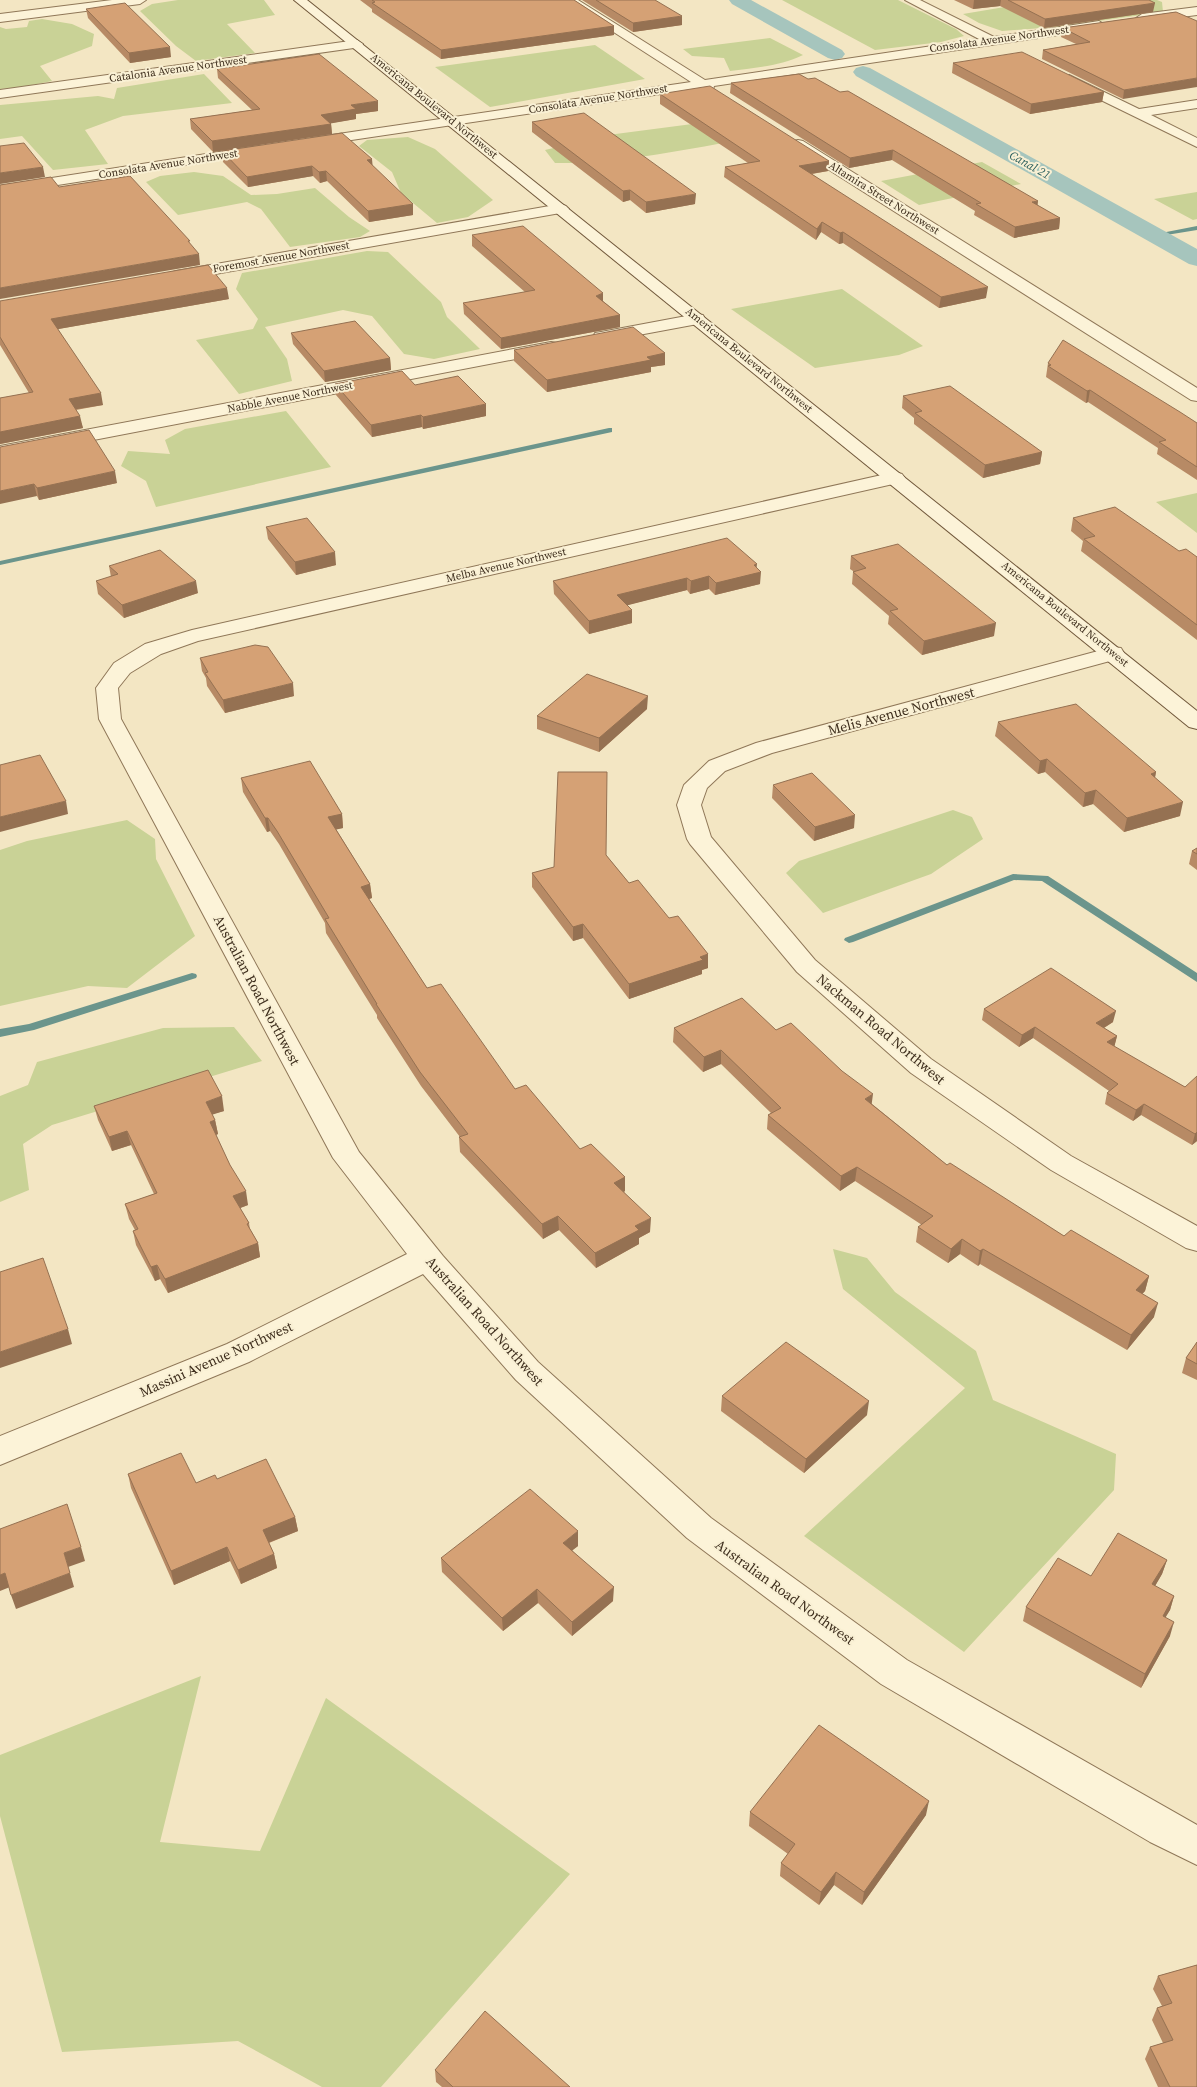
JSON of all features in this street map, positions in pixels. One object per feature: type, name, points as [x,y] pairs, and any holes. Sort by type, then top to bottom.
[{"type":"street","points":[[0,18],[140,0]]},
{"type":"street","name":"Americana Boulevard Northwest","points":[[300,0],[1197,722]]},
{"type":"street","points":[[570,0],[718,93]]},
{"type":"street","points":[[911,0],[1017,53]]},
{"type":"street","points":[[1168,0],[1195,11]]},
{"type":"street","name":"Consolata Avenue Northwest","points":[[300,144],[1195,11]]},
{"type":"street","name":"Catalonia Avenue Northwest","points":[[0,94],[357,44]]},
{"type":"street","points":[[1060,74],[1197,143]]},
{"type":"street","points":[[1137,113],[1197,104]]},
{"type":"street","name":"Altamira Street Northwest","points":[[784,135],[1197,396]]},
{"type":"street","name":"Consolata Avenue Northwest","points":[[0,190],[273,148]]},
{"type":"street","name":"Foremost Avenue Northwest","points":[[161,278],[561,209]]},
{"type":"street","name":"Nabble Avenue Northwest","points":[[0,452],[697,319]]},
{"type":"street","name":"Melba Avenue Northwest","points":[[122,668],[153,648],[192,636],[895,478]]},
{"type":"street","name":"Melis Avenue Northwest","points":[[696,785],[716,766],[764,748],[1113,653]]},
{"type":"street","name":"Australian Road Northwest","points":[[122,668],[107,688],[110,719],[348,1158],[427,1258],[527,1371],[699,1528],[894,1672],[1164,1829],[1197,1846]]},
{"type":"street","name":"Nackman Road Northwest","points":[[696,785],[689,805],[699,839],[806,966],[921,1066],[1061,1163],[1197,1240]]},
{"type":"street","name":"Massini Avenue Northwest","points":[[0,1451],[238,1353],[427,1258]]},
{"type":"green space","points":[[178,0],[264,0],[275,15],[227,24],[255,53],[196,61],[176,46],[140,11],[152,4]]},
{"type":"green space","points":[[782,0],[898,0],[956,29],[964,36],[941,42],[875,50]]},
{"type":"green space","points":[[1046,0],[1157,0],[1162,2],[1163,12],[1055,27],[1002,31],[979,23],[963,14]]},
{"type":"green space","points":[[42,19],[72,24],[94,34],[92,46],[40,66],[52,81],[17,88],[0,89],[0,27],[6,29],[27,27],[29,21]]},
{"type":"green space","points":[[770,38],[803,55],[758,68],[730,71],[724,58],[692,56],[683,49]]},
{"type":"green space","points":[[595,45],[645,79],[490,107],[435,67]]},
{"type":"green space","points":[[204,74],[232,103],[123,116],[85,130],[108,164],[53,170],[22,136],[0,139],[0,105],[98,96],[114,99],[117,88]]},
{"type":"green space","points":[[723,120],[752,138],[654,155],[580,163],[555,163],[545,150],[608,135]]},
{"type":"green space","points":[[408,137],[435,149],[493,200],[468,217],[437,223],[401,193],[392,172],[359,146],[367,140]]},
{"type":"green space","points":[[982,162],[1021,184],[919,205],[881,181]]},
{"type":"green space","points":[[194,172],[223,176],[251,195],[277,194],[315,188],[349,217],[370,231],[360,237],[290,247],[261,209],[247,202],[178,215],[146,182],[160,176]]},
{"type":"green space","points":[[1197,192],[1197,219],[1193,220],[1154,199]]},
{"type":"green space","points":[[367,251],[388,252],[441,302],[447,317],[480,349],[434,359],[404,354],[372,316],[343,310],[265,327],[287,359],[292,381],[239,394],[196,340],[253,329],[258,319],[236,289],[242,273]]},
{"type":"green space","points":[[842,289],[923,346],[899,355],[815,368],[731,309]]},
{"type":"green space","points":[[286,411],[331,467],[156,507],[146,481],[121,466],[128,451],[170,454],[165,440],[185,429]]},
{"type":"green space","points":[[1197,493],[1197,533],[1156,502]]},
{"type":"green space","points":[[953,810],[972,817],[983,839],[931,874],[823,913],[786,873],[799,861]]},
{"type":"green space","points":[[127,820],[155,839],[156,859],[195,936],[127,988],[88,986],[0,1006],[0,850],[27,841]]},
{"type":"green space","points":[[234,1027],[262,1061],[52,1125],[23,1144],[29,1190],[0,1202],[0,1096],[28,1085],[37,1062],[163,1028]]},
{"type":"green space","points":[[833,1249],[867,1258],[895,1292],[976,1351],[993,1400],[1116,1454],[1114,1490],[964,1652],[804,1536],[965,1388],[843,1289]]},
{"type":"green space","points":[[201,1676],[160,1842],[260,1851],[326,1698],[570,1874],[381,2087],[322,2087],[238,2041],[62,2052],[0,1816],[0,1755]]},
{"type":"building","points":[[372,0],[574,0],[614,26],[441,50],[372,3],[375,2]]},
{"type":"building","points":[[596,0],[655,0],[682,16],[633,23]]},
{"type":"building","points":[[1008,0],[1149,0],[1155,3],[1045,19]]},
{"type":"building","points":[[125,3],[170,47],[129,53],[86,9]]},
{"type":"building","points":[[1176,12],[1197,21],[1197,78],[1124,90],[1043,50],[1090,42],[1063,28]]},
{"type":"building","points":[[1022,52],[1104,92],[1031,104],[953,63]]},
{"type":"building","points":[[319,54],[378,101],[351,105],[356,109],[321,115],[331,124],[212,141],[190,119],[260,109],[217,69]]},
{"type":"building","points":[[799,74],[808,79],[815,78],[840,92],[848,91],[1038,201],[1032,202],[1060,218],[1015,227],[976,204],[981,203],[893,150],[850,158],[731,83]]},
{"type":"building","points":[[710,86],[829,161],[799,166],[988,287],[941,297],[843,232],[840,233],[822,222],[817,229],[725,167],[760,161],[660,94]]},
{"type":"building","points":[[584,113],[696,194],[646,202],[630,190],[623,191],[532,122]]},
{"type":"building","points":[[342,133],[372,159],[367,160],[413,204],[368,211],[326,171],[319,172],[312,166],[247,177],[222,151]]},
{"type":"building","points":[[24,143],[43,167],[0,173],[0,146]]},
{"type":"building","points":[[130,176],[190,241],[188,241],[199,254],[0,288],[0,185],[51,177],[59,187]]},
{"type":"building","points":[[523,226],[603,293],[596,296],[620,315],[501,338],[463,303],[535,290],[472,235]]},
{"type":"building","points":[[208,265],[227,288],[51,319],[101,393],[69,399],[80,416],[0,432],[0,398],[33,392],[0,337],[0,301]]},
{"type":"building","points":[[355,321],[390,358],[324,371],[291,333]]},
{"type":"building","points":[[633,327],[665,353],[647,357],[651,360],[547,380],[514,350]]},
{"type":"building","points":[[1063,340],[1197,423],[1197,467],[1159,442],[1166,440],[1090,390],[1087,391],[1048,366],[1051,365],[1048,363]]},
{"type":"building","points":[[402,371],[415,385],[458,376],[486,404],[371,425],[335,384]]},
{"type":"building","points":[[950,386],[1042,452],[985,465],[915,413],[922,411],[903,396]]},
{"type":"building","points":[[89,430],[115,471],[37,488],[34,484],[0,491],[0,447]]},
{"type":"building","points":[[1115,507],[1179,551],[1186,549],[1197,557],[1197,625],[1084,539],[1095,536],[1073,518]]},
{"type":"building","points":[[307,518],[335,552],[295,562],[266,527]]},
{"type":"building","points":[[727,538],[757,564],[754,565],[761,572],[716,583],[709,576],[691,581],[687,578],[617,595],[632,610],[589,621],[553,581]]},
{"type":"building","points":[[898,544],[996,623],[924,641],[890,611],[898,609],[853,572],[866,568],[851,556]]},
{"type":"building","points":[[160,550],[196,581],[122,605],[96,581],[118,574],[109,566]]},
{"type":"building","points":[[255,645],[268,647],[293,683],[223,700],[205,673],[208,672],[200,658]]},
{"type":"building","points":[[587,674],[648,696],[599,738],[537,716]]},
{"type":"building","points":[[1076,704],[1156,772],[1151,774],[1183,802],[1127,818],[1096,790],[1085,793],[1047,759],[1040,761],[998,722]]},
{"type":"building","points":[[40,755],[66,801],[0,817],[0,765]]},
{"type":"building","points":[[310,761],[342,814],[328,817],[370,884],[361,887],[427,988],[441,984],[515,1089],[526,1085],[580,1149],[591,1144],[625,1177],[614,1183],[651,1218],[635,1226],[639,1230],[595,1253],[558,1216],[542,1224],[459,1137],[468,1134],[420,1072],[376,1004],[325,919],[329,918],[277,831],[268,818],[265,818],[241,778]]},
{"type":"building","points":[[558,772],[607,772],[606,855],[629,883],[638,880],[669,918],[678,916],[708,954],[700,957],[703,960],[629,984],[583,924],[573,927],[532,873],[554,867]]},
{"type":"building","points":[[812,773],[855,815],[815,827],[773,785]]},
{"type":"building","points":[[1051,968],[1116,1011],[1096,1023],[1117,1036],[1107,1042],[1185,1087],[1197,1076],[1197,1132],[1195,1134],[1144,1104],[1136,1110],[1107,1093],[1118,1084],[1035,1027],[1022,1035],[984,1009]]},
{"type":"building","points":[[742,998],[776,1030],[791,1023],[842,1071],[873,1094],[865,1099],[947,1165],[950,1163],[1064,1236],[1071,1230],[1149,1276],[1136,1290],[1158,1303],[1131,1335],[983,1249],[980,1251],[962,1239],[951,1249],[918,1227],[933,1216],[857,1167],[841,1176],[768,1115],[781,1108],[721,1050],[704,1057],[674,1028]]},
{"type":"building","points":[[208,1070],[222,1096],[206,1102],[215,1120],[210,1122],[230,1165],[246,1191],[233,1196],[258,1243],[165,1279],[157,1265],[151,1267],[133,1231],[138,1229],[125,1204],[157,1193],[127,1131],[109,1137],[94,1106]]},
{"type":"building","points":[[43,1258],[68,1329],[0,1352],[0,1272]]},
{"type":"building","points":[[786,1342],[869,1401],[806,1459],[722,1396]]},
{"type":"building","points":[[1197,1342],[1197,1364],[1186,1358]]},
{"type":"building","points":[[181,1453],[196,1483],[215,1475],[217,1479],[266,1459],[295,1517],[263,1530],[274,1554],[238,1570],[227,1547],[171,1571],[128,1474]]},
{"type":"building","points":[[530,1489],[578,1531],[563,1543],[614,1587],[572,1622],[537,1589],[502,1618],[441,1558]]},
{"type":"building","points":[[67,1504],[81,1547],[64,1553],[70,1573],[11,1595],[5,1573],[0,1575],[0,1529]]},
{"type":"building","points":[[1118,1533],[1167,1560],[1152,1584],[1174,1596],[1163,1616],[1174,1622],[1145,1674],[1026,1607],[1058,1558],[1091,1576]]},
{"type":"building","points":[[819,1725],[929,1801],[864,1892],[836,1872],[821,1892],[781,1863],[795,1844],[750,1812]]},
{"type":"building","points":[[1197,1965],[1197,2087],[1170,2087],[1150,2047],[1173,2040],[1157,2008],[1172,2003],[1158,1976]]},
{"type":"building","points":[[485,2011],[570,2087],[453,2087],[435,2070]]},
{"type":"waterway","name":"Canal 21","points":[[738,0],[835,54]]},
{"type":"waterway","name":"Canal 21","points":[[863,72],[1197,259]]},
{"type":"waterway","points":[[1154,235],[1197,228]]},
{"type":"waterway","points":[[0,563],[609,430]]},
{"type":"waterway","points":[[849,940],[1013,877],[1044,878],[1197,978]]},
{"type":"waterway","points":[[0,1033],[30,1027],[192,976]]}]
